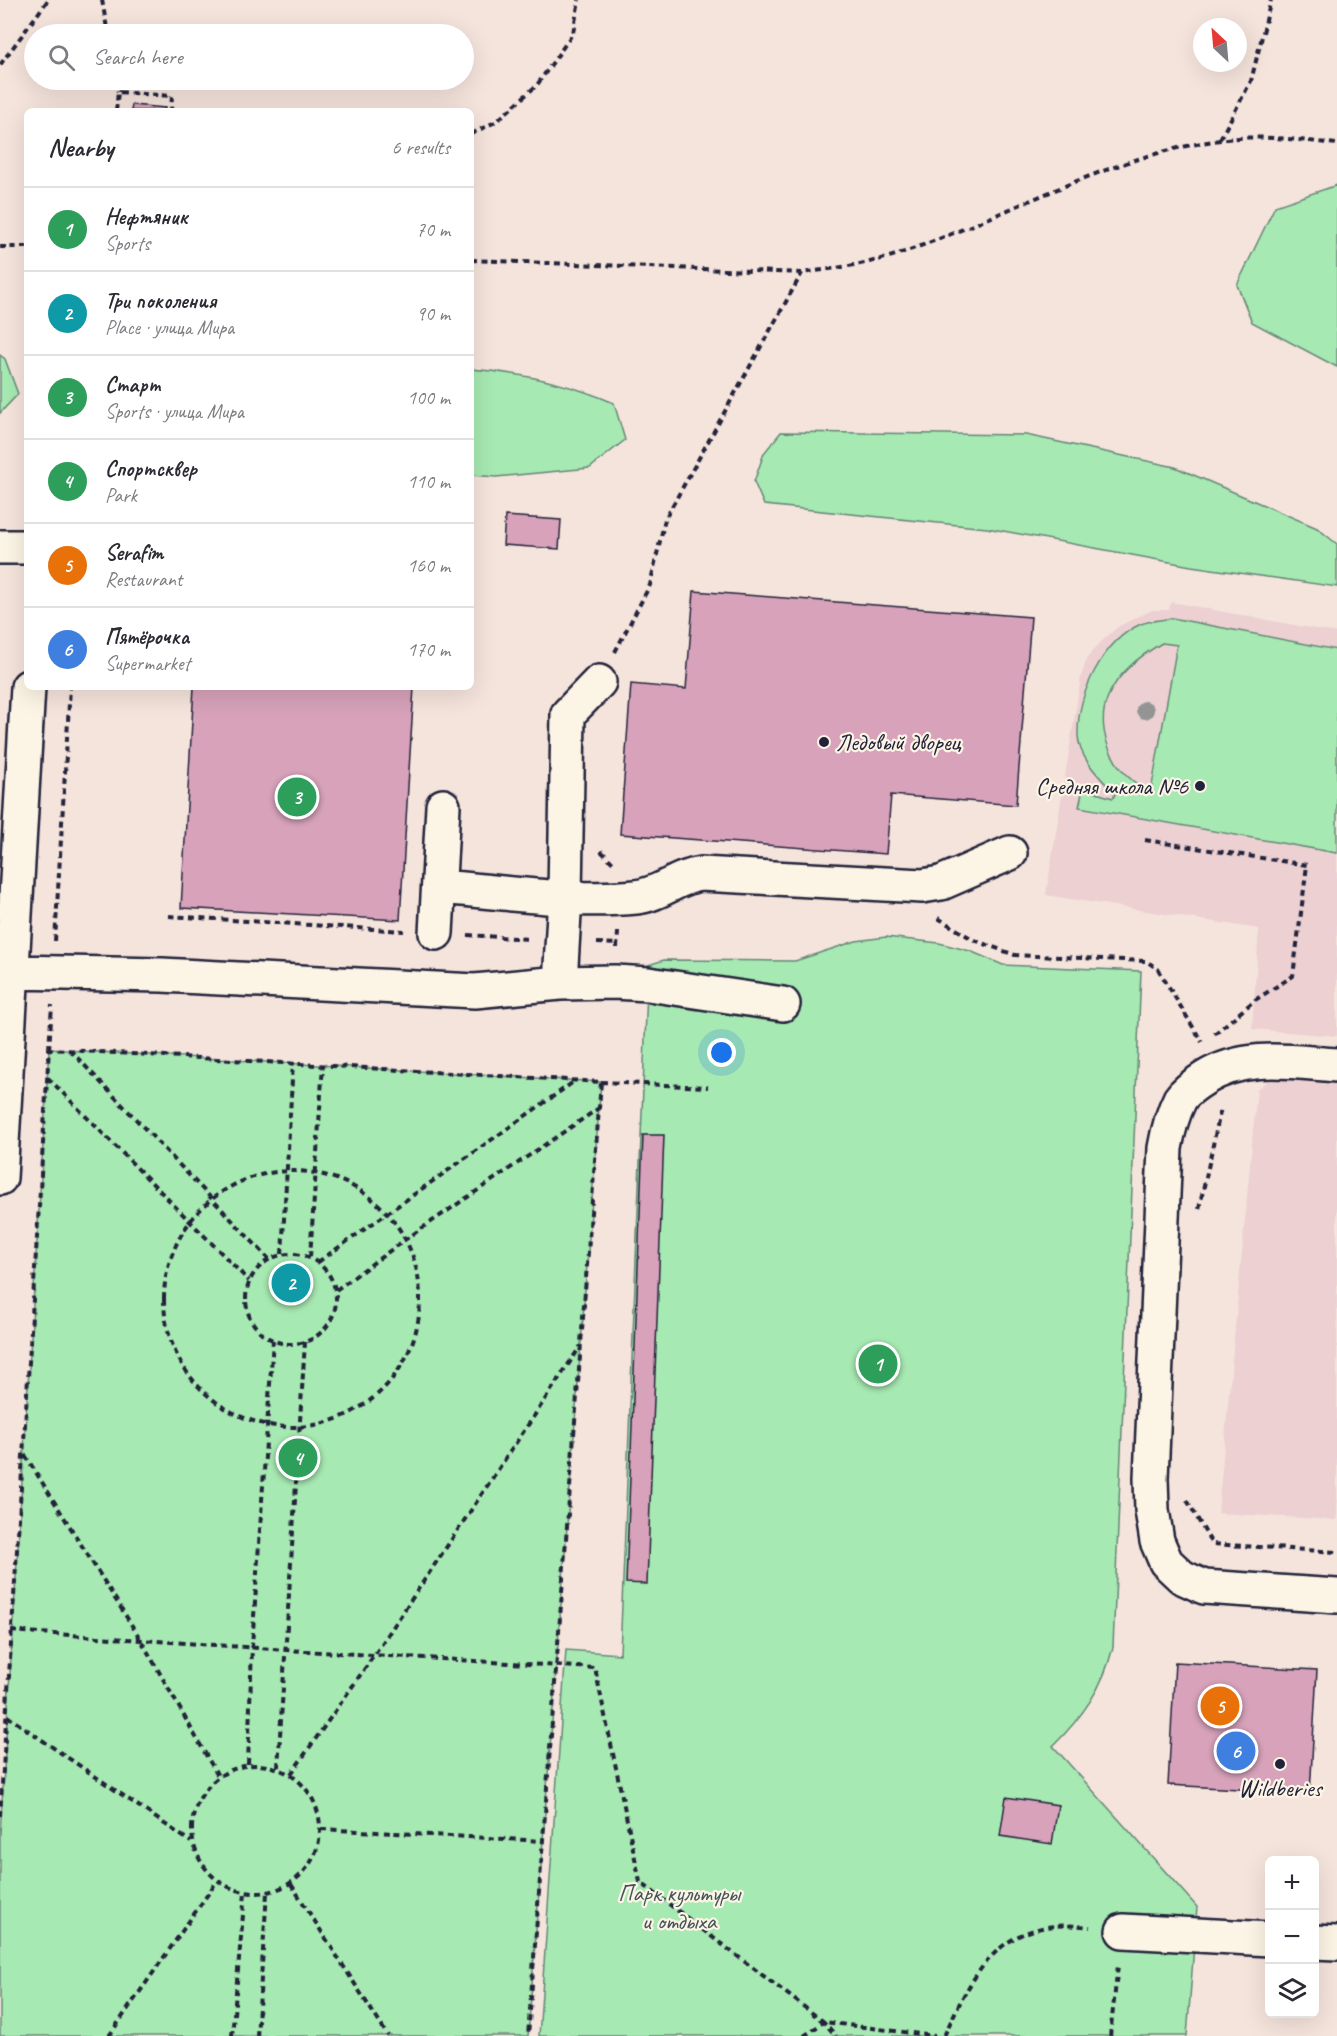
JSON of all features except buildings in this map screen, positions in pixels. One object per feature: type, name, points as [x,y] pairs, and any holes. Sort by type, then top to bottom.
[{"type":"street","points":[[0,547],[24,548]]},
{"type":"street","points":[[560,983],[566,896],[568,714],[599,682]]},
{"type":"street","points":[[0,1178],[5,1011],[13,972],[28,690]]},
{"type":"street","points":[[436,933],[443,806]]},
{"type":"street","points":[[439,887],[566,896],[638,897],[686,876],[700,874],[922,886],[941,883],[1010,853]]},
{"type":"street","points":[[13,972],[162,975],[475,991],[560,983],[615,982],[648,984],[783,1004]]},
{"type":"street","points":[[1337,1065],[1270,1060],[1241,1062],[1218,1070],[1182,1096],[1171,1118],[1165,1148],[1151,1478],[1152,1510],[1157,1540],[1166,1562],[1182,1577],[1204,1587],[1337,1596]]},
{"type":"street","points":[[1123,1931],[1265,1939]]},
{"type":"street","points":[[1319,1942],[1337,1943]]},
{"type":"path","points":[[30,24],[48,0]]},
{"type":"path","points":[[102,0],[106,24]]},
{"type":"path","points":[[474,132],[497,121],[537,85],[573,33],[579,0]]},
{"type":"path","points":[[1220,140],[1251,81],[1271,0]]},
{"type":"path","points":[[0,65],[24,32]]},
{"type":"path","points":[[116,108],[118,92],[172,96],[171,108]]},
{"type":"path","points":[[474,260],[802,273],[844,267],[902,253],[1142,156],[1220,140],[1268,136],[1337,144]]},
{"type":"path","points":[[0,247],[24,247]]},
{"type":"path","points":[[599,682],[650,585],[665,519],[802,273]]},
{"type":"path","points":[[0,1816],[11,1631],[25,1455],[70,690]]},
{"type":"path","points":[[935,916],[974,940],[1015,955],[1146,961],[1158,969],[1203,1043],[1255,1000],[1293,976],[1307,865],[1145,840]]},
{"type":"path","points":[[597,846],[609,861],[624,870],[637,874],[638,918],[619,919],[615,982]]},
{"type":"path","points":[[169,916],[617,944]]},
{"type":"path","points":[[49,1049],[708,1087]]},
{"type":"path","points":[[70,1050],[269,1259]]},
{"type":"path","points":[[282,1254],[293,1062]]},
{"type":"path","points":[[309,1257],[323,1064]]},
{"type":"path","points":[[1199,1211],[1227,1083],[1218,1070]]},
{"type":"path","points":[[48,1078],[249,1281]]},
{"type":"path","points":[[318,1262],[577,1080]]},
{"type":"path","points":[[528,2036],[601,1082]]},
{"type":"path","points":[[336,1290],[406,1239],[599,1108]]},
{"type":"path","points":[[286,1171],[315,1173],[359,1190],[388,1214],[406,1239],[416,1270],[420,1312],[413,1341],[401,1367],[382,1390],[357,1410],[330,1422],[300,1427],[267,1425],[241,1417],[206,1394],[185,1371],[172,1345],[165,1317],[164,1290],[172,1255],[189,1222],[212,1199],[253,1177],[286,1171]]},
{"type":"path","points":[[282,1254],[309,1257],[318,1262],[330,1274],[336,1290],[337,1304],[331,1322],[321,1334],[305,1342],[288,1344],[273,1340],[258,1330],[248,1313],[246,1297],[249,1281],[258,1268],[269,1259],[282,1254]]},
{"type":"path","points":[[248,1764],[252,1646],[273,1340]]},
{"type":"path","points":[[278,1767],[305,1342]]},
{"type":"path","points":[[291,1774],[375,1654],[580,1346]]},
{"type":"path","points":[[25,1455],[141,1640],[218,1776]]},
{"type":"path","points":[[1186,1498],[1212,1544],[1337,1552]]},
{"type":"path","points":[[11,1631],[595,1668],[640,1882],[824,2022],[836,2036]]},
{"type":"path","points":[[6,1716],[192,1842]]},
{"type":"path","points":[[248,1764],[278,1767],[291,1774],[306,1787],[319,1812],[321,1829],[318,1849],[308,1869],[291,1884],[267,1893],[244,1893],[217,1881],[197,1857],[192,1842],[192,1816],[202,1792],[218,1776],[248,1764]]},
{"type":"path","points":[[321,1829],[543,1840]]},
{"type":"path","points":[[109,2036],[217,1881]]},
{"type":"path","points":[[291,1884],[388,2036]]},
{"type":"path","points":[[232,2036],[244,1893]]},
{"type":"path","points":[[256,2036],[267,1893]]},
{"type":"path","points":[[944,2036],[965,1991],[989,1958],[1023,1932],[1062,1923],[1123,1931],[1110,2036]]},
{"type":"path","points":[[804,2036],[824,2022],[935,2036]]},
{"type":"shaded area","name":"Средняя школа №6","points":[[1171,602],[1337,633],[1337,1036],[1252,1029],[1259,929],[1046,895],[1081,677],[1087,658],[1119,626],[1152,610],[1169,610]]},
{"type":"shaded area","points":[[1286,1067],[1337,1071],[1337,1520],[1218,1513],[1257,1089]]},
{"type":"green space","points":[[1337,185],[1337,367],[1252,322],[1237,285],[1275,206]]},
{"type":"green space","points":[[0,355],[5,359],[18,394],[0,413]]},
{"type":"green space","points":[[474,369],[544,380],[614,403],[625,440],[590,468],[496,477],[474,475]]},
{"type":"green space","points":[[781,432],[1026,435],[1175,467],[1317,528],[1337,544],[1337,587],[1191,566],[987,528],[764,505],[754,482],[764,453]]},
{"type":"green space","points":[[1172,618],[1337,650],[1337,853],[1079,807],[1083,789],[1113,798],[1115,794],[1086,760],[1079,744],[1082,704],[1094,671],[1115,643],[1127,632],[1141,624]],"holes":[[[1162,643],[1177,645],[1151,791],[1128,776],[1111,754],[1106,740],[1104,713],[1111,690],[1130,666]]]},
{"type":"green space","name":"Парк культуры и отдыха","points":[[886,937],[939,943],[970,951],[1003,965],[1141,971],[1113,1647],[1098,1688],[1074,1724],[1053,1746],[1197,1907],[1187,2036],[539,2036],[566,1650],[620,1654],[648,965],[664,960],[795,961],[856,941]]},
{"type":"green space","points":[[49,1049],[601,1082],[528,2036],[0,2036],[0,1833]]},
{"type":"place","name":"Ледовый дворец","points":[[824,742]]},
{"type":"place","name":"Средняя школа №6","points":[[1200,786]]},
{"type":"place","name":"Старт","points":[[297,797]]},
{"type":"place","name":"Три поколения","points":[[291,1283]]},
{"type":"place","name":"Нефтяник","points":[[878,1364]]},
{"type":"place","name":"Спортсквер","points":[[298,1458]]},
{"type":"place","name":"Serafim","points":[[1220,1706]]},
{"type":"place","name":"Пятёрочка","points":[[1236,1751]]},
{"type":"place","name":"Wildberies","points":[[1280,1764]]}]
